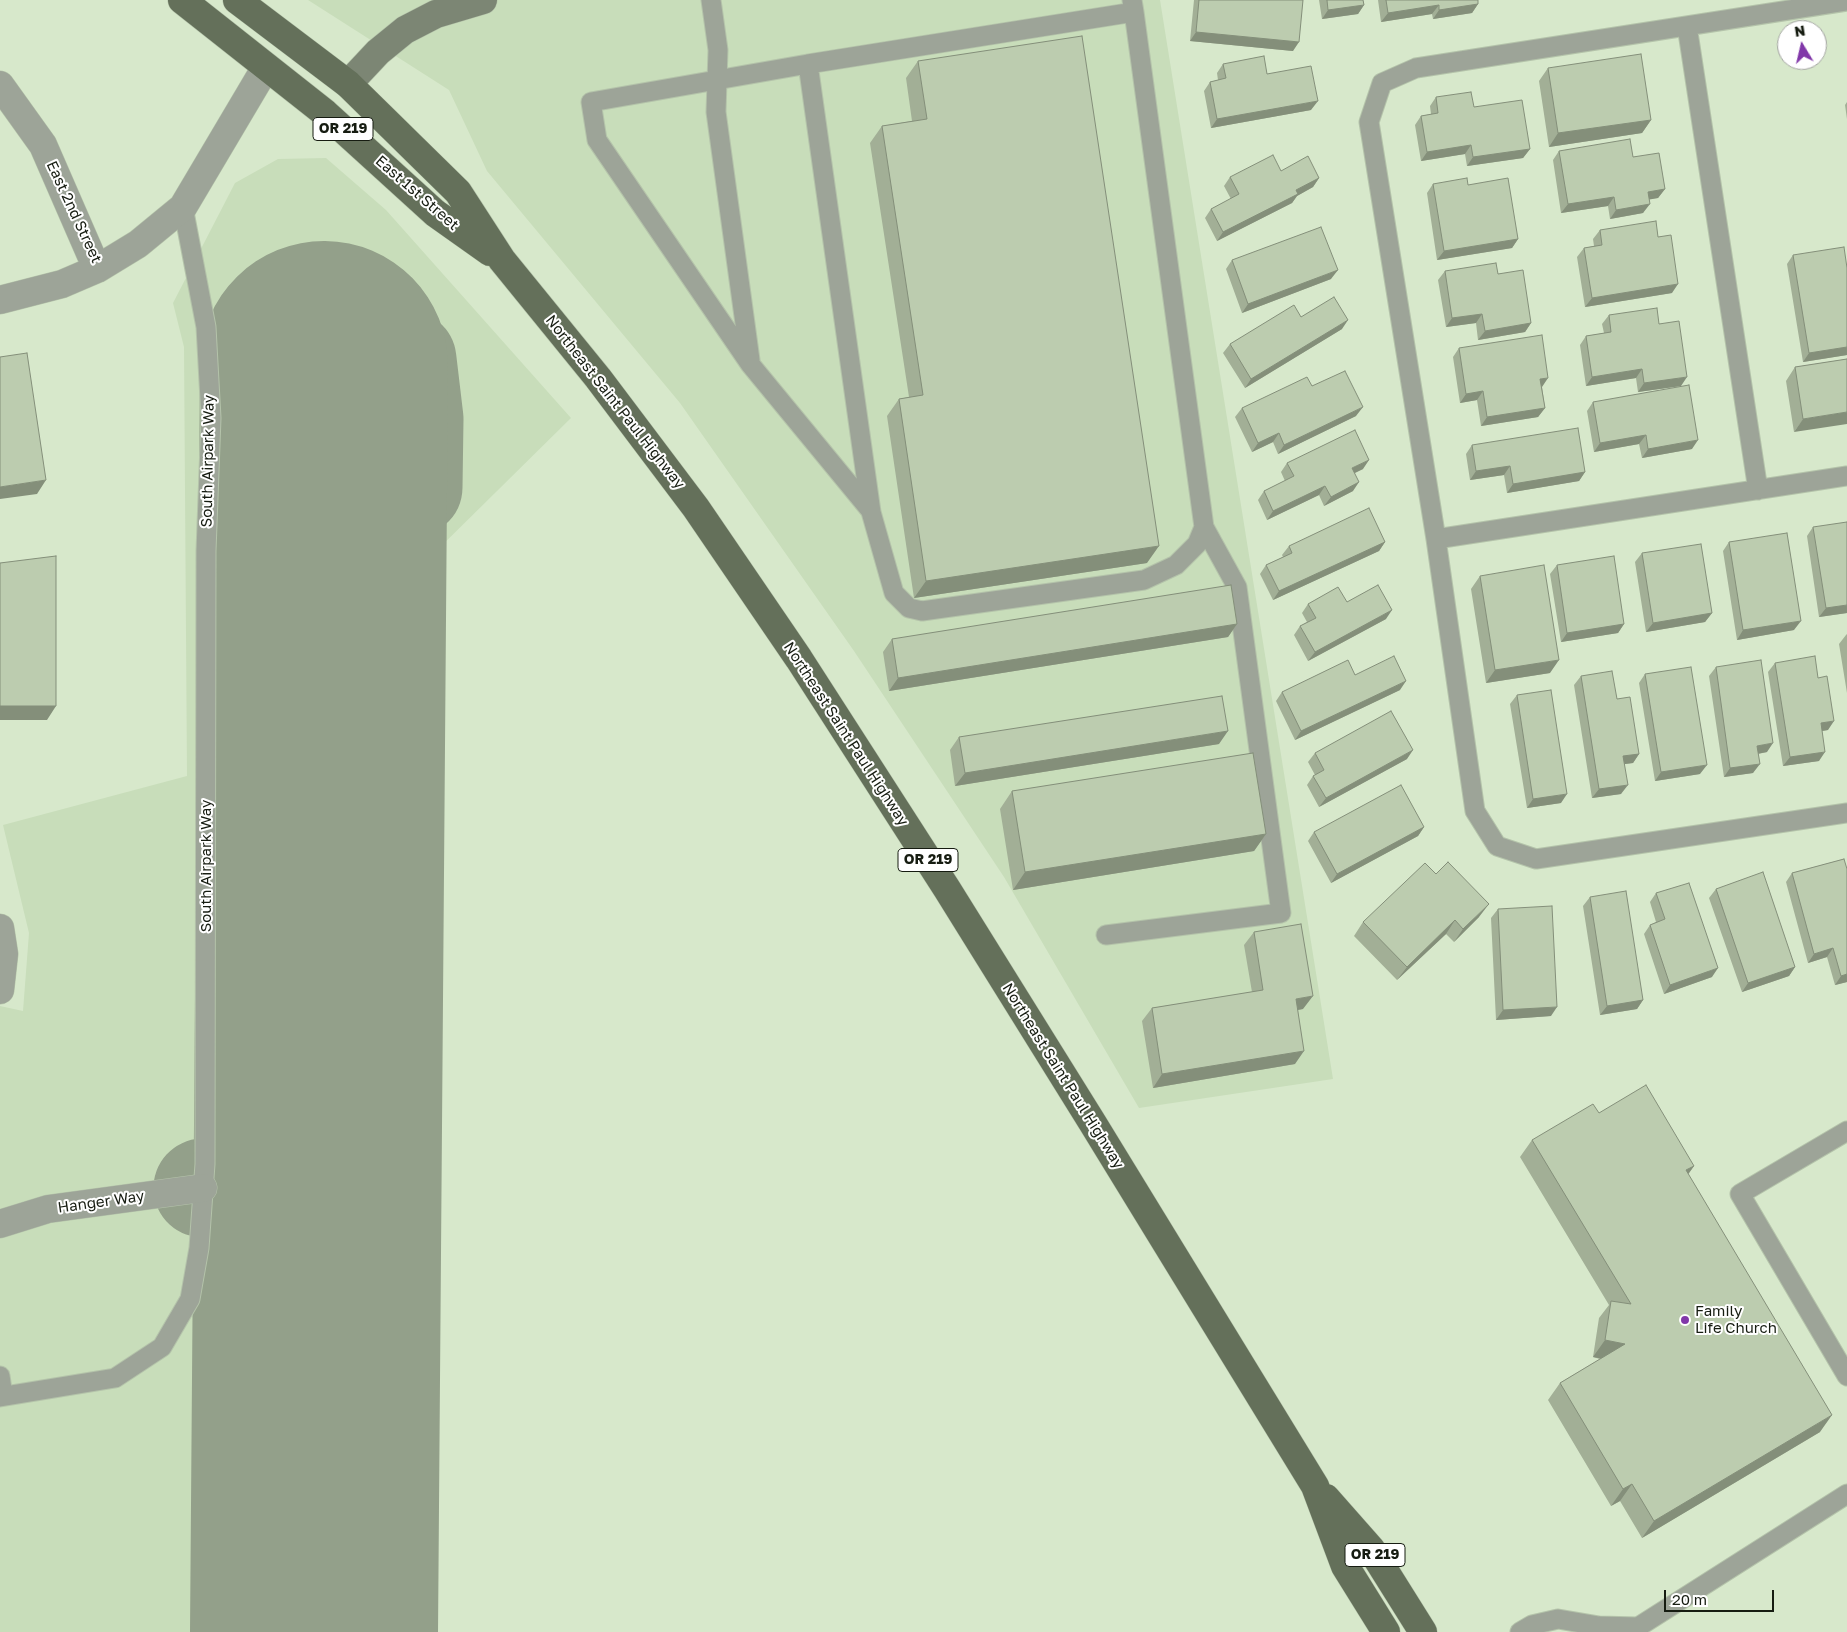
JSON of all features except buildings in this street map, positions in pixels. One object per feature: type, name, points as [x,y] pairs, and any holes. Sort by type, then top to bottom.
[{"type":"main road","name":"East 1st Street","points":[[182,0],[325,113],[435,213],[502,260]]},
{"type":"main road","name":"East 1st Street","points":[[237,0],[348,84],[458,192],[502,260]]},
{"type":"main road","name":"Northeast Saint Paul Highway","points":[[502,260],[598,378],[696,508],[799,659],[952,898],[1315,1486],[1371,1549],[1424,1632]]},
{"type":"main road","name":"Northeast Saint Paul Highway","points":[[1315,1486],[1345,1566],[1386,1632]]},
{"type":"street","points":[[348,84],[378,52],[405,30],[436,14],[483,0]]},
{"type":"street","name":"East 2nd Street","points":[[0,85],[43,145],[97,269],[138,244],[183,207],[266,67]]},
{"type":"street","points":[[0,300],[62,284],[97,269]]},
{"type":"street","points":[[0,928],[4,954],[0,990]]},
{"type":"street","name":"Hanger Way","points":[[0,1224],[48,1209],[203,1188]]},
{"type":"lane","points":[[711,0],[718,50],[716,112],[750,364]]},
{"type":"lane","points":[[1847,1],[1416,68],[1382,83],[1369,122],[1436,539],[1475,811],[1497,846],[1536,859],[1847,813]]},
{"type":"lane","points":[[872,512],[750,364],[596,140],[591,102],[1133,6],[1204,527],[1237,587],[1280,913],[1106,935]]},
{"type":"lane","points":[[1687,26],[1758,490]]},
{"type":"lane","points":[[808,64],[872,512],[894,593],[909,608],[922,611],[1144,580],[1176,565],[1197,544],[1204,527]]},
{"type":"lane","name":"South Airpark Way","points":[[2,1397],[115,1378],[162,1347],[190,1300],[199,1248],[203,1188],[206,561],[211,418],[206,327],[183,207]]},
{"type":"lane","points":[[1436,539],[1847,476]]},
{"type":"lane","points":[[1847,1131],[1740,1194],[1847,1376]]},
{"type":"lane","points":[[0,1376],[2,1397]]},
{"type":"lane","points":[[1520,1632],[1532,1625],[1558,1619],[1599,1626],[1638,1627],[1847,1494]]},
{"type":"shaded area","points":[[308,0],[1160,0],[1333,1079],[1139,1108],[1004,877],[854,651],[680,403],[487,171],[449,90]]},
{"type":"shaded area","points":[[326,158],[386,210],[571,418],[423,564],[386,662],[377,1632],[0,1632],[0,1006],[23,1011],[29,933],[3,825],[187,776],[184,347],[173,303],[235,183],[278,159]]},
{"type":"taxiway","points":[[323,546],[384,512],[413,487],[414,419],[407,360],[390,346],[353,345],[324,365]]},
{"type":"taxiway","points":[[203,1188],[318,1183]]},
{"type":"runway","points":[[314,1632],[324,365]]},
{"type":"place","name":"Family Life Church","points":[[1685,1320]]}]
